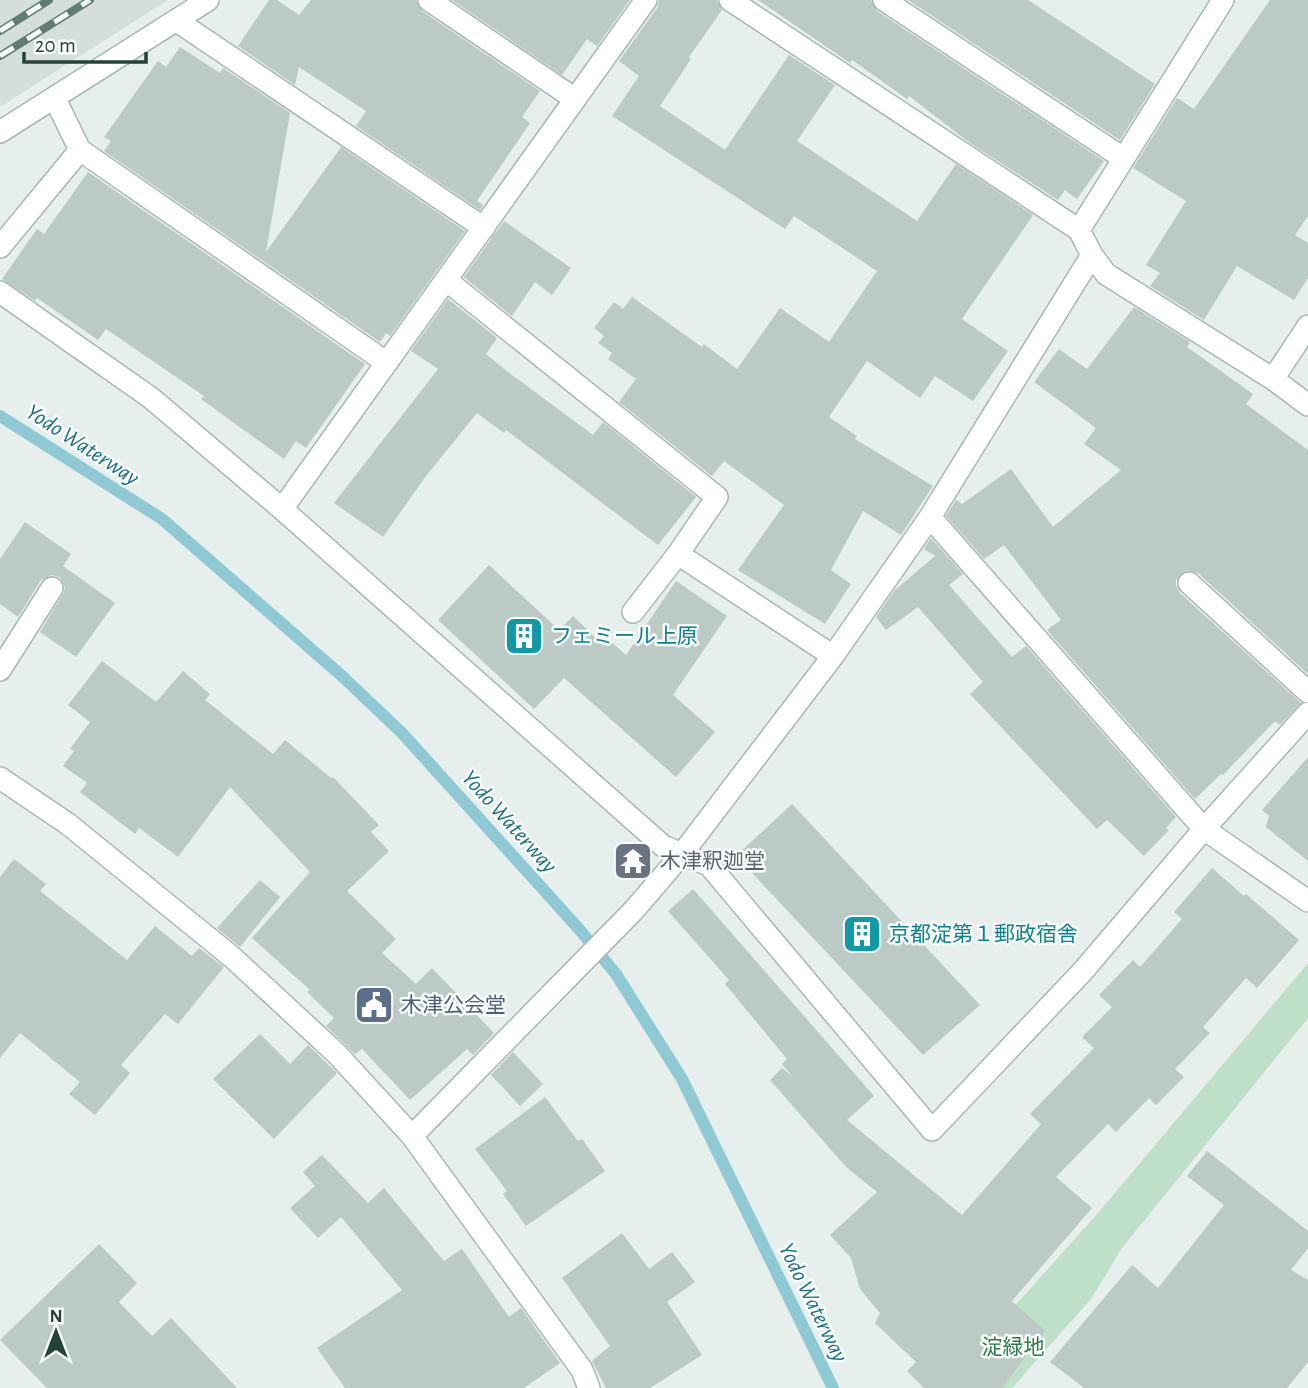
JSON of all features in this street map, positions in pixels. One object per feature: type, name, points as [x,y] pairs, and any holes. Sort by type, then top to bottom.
[{"type":"street","points":[[0,132],[208,0]]},
{"type":"street","points":[[429,0],[575,99]]},
{"type":"street","points":[[282,509],[646,0]]},
{"type":"street","points":[[730,0],[1079,230],[1092,255],[1107,274],[1273,379],[1308,405]]},
{"type":"street","points":[[884,0],[1123,159]]},
{"type":"street","points":[[1079,230],[1223,0]]},
{"type":"street","points":[[177,21],[484,228]]},
{"type":"street","points":[[55,99],[80,150],[387,363]]},
{"type":"street","points":[[0,247],[80,150]]},
{"type":"street","points":[[412,1136],[628,916],[682,854],[833,656],[930,517],[1092,255]]},
{"type":"street","points":[[446,280],[717,497],[678,554],[633,612]]},
{"type":"street","points":[[0,292],[151,398],[282,509],[663,846],[709,865],[932,1130],[1083,971],[1204,829],[1308,713]]},
{"type":"street","points":[[1273,379],[1308,326]]},
{"type":"street","points":[[930,517],[1204,829],[1308,901]]},
{"type":"street","points":[[678,554],[833,656]]},
{"type":"street","points":[[1189,583],[1308,692]]},
{"type":"street","points":[[0,670],[52,588]]},
{"type":"street","points":[[0,778],[68,824],[232,957],[337,1054],[412,1136],[582,1370],[589,1388]]},
{"type":"shaded area","points":[[0,0],[168,0],[0,107]]},
{"type":"green space","name":"淀緑地","points":[[1308,963],[1308,1018],[1122,1248],[1091,1299],[1012,1388],[941,1388],[1098,1213]]},
{"type":"building","points":[[269,0],[277,0],[299,15],[311,0],[416,0],[422,11],[540,91],[522,117],[530,123],[477,201],[483,205],[480,210],[356,126],[366,111],[299,67],[295,85],[238,46]]},
{"type":"building","points":[[452,0],[630,0],[597,46],[587,39],[562,75]]},
{"type":"building","points":[[659,0],[717,0],[722,10],[689,57],[691,59],[660,106],[725,150],[789,55],[835,85],[797,141],[917,221],[956,164],[1033,215],[962,319],[1008,351],[973,401],[935,376],[920,398],[867,361],[829,417],[857,436],[855,439],[933,486],[901,535],[863,511],[831,570],[851,584],[825,624],[738,570],[784,505],[724,461],[712,476],[619,402],[636,379],[608,359],[612,353],[598,343],[604,336],[594,328],[614,302],[623,309],[632,297],[737,369],[780,308],[829,342],[877,271],[794,216],[785,229],[612,116],[639,76],[619,61],[657,8]]},
{"type":"building","points":[[758,0],[871,0],[877,11],[1104,161],[1077,199],[1065,190],[1058,200],[970,143],[909,96],[907,99],[852,60],[850,63]]},
{"type":"building","points":[[908,0],[1028,0],[1155,84],[1120,140]]},
{"type":"building","points":[[1270,0],[1308,0],[1308,216],[1295,235],[1308,243],[1308,278],[1294,300],[1237,266],[1204,320],[1150,286],[1160,273],[1146,265],[1186,201],[1133,168],[1177,98],[1194,109]]},
{"type":"building","points":[[180,47],[220,73],[223,68],[290,113],[266,252],[341,147],[465,231],[390,336],[386,333],[380,342],[104,151],[111,141],[104,137],[158,61],[166,67]]},
{"type":"building","points":[[88,172],[365,364],[306,448],[296,441],[284,459],[201,399],[204,396],[106,329],[98,340],[37,298],[35,301],[2,279],[37,229],[44,234]]},
{"type":"building","points":[[504,221],[571,268],[552,295],[535,282],[512,316],[464,277]]},
{"type":"building","points":[[448,299],[497,338],[486,354],[504,369],[593,435],[603,422],[696,497],[658,545],[506,430],[504,433],[477,413],[426,476],[383,537],[334,503],[438,369],[411,351]]},
{"type":"building","points":[[1134,307],[1190,342],[1187,347],[1253,394],[1246,404],[1308,450],[1308,674],[1198,573],[1186,570],[1176,580],[1180,593],[1301,703],[1280,725],[1275,721],[1223,775],[1195,799],[1047,630],[1061,620],[1004,545],[984,559],[946,516],[956,500],[962,504],[1011,469],[1053,527],[1121,470],[1084,444],[1096,428],[1034,382],[1059,349],[1087,369]]},
{"type":"building","points":[[25,522],[71,554],[63,566],[115,603],[76,657],[40,632],[63,594],[65,588],[60,577],[52,575],[41,580],[18,617],[0,604],[0,559]]},
{"type":"building","points":[[931,538],[963,574],[949,585],[1012,657],[1026,646],[1176,817],[1166,828],[1169,830],[1144,856],[1107,820],[1097,829],[970,694],[983,682],[918,607],[886,630],[876,617],[895,590],[935,556],[924,549]]},
{"type":"building","points":[[489,565],[559,630],[573,616],[604,646],[610,641],[626,655],[676,581],[727,616],[673,695],[715,732],[676,777],[564,678],[534,709],[438,620]]},
{"type":"building","points":[[102,661],[156,702],[183,671],[210,694],[205,700],[273,754],[285,740],[333,777],[379,825],[371,832],[389,851],[347,891],[396,939],[382,953],[416,984],[432,968],[494,1033],[473,1055],[467,1049],[410,1100],[362,1049],[355,1054],[326,1026],[334,1018],[307,992],[310,990],[252,938],[310,872],[230,787],[178,857],[139,828],[135,834],[80,792],[87,783],[63,766],[74,751],[70,749],[90,722],[68,705]]},
{"type":"building","points":[[1308,757],[1308,861],[1266,827],[1269,816],[1262,810]]},
{"type":"building","name":"京都淀第１郵政宿舎","points":[[792,804],[980,1005],[923,1055],[736,856]]},
{"type":"building","points":[[14,859],[46,884],[40,891],[127,960],[155,926],[192,956],[199,948],[224,967],[178,1024],[165,1014],[121,1065],[130,1073],[95,1115],[69,1094],[80,1082],[20,1033],[0,1058],[0,877]]},
{"type":"building","points":[[1212,868],[1299,940],[1257,988],[1246,978],[1203,1027],[1210,1033],[1175,1069],[1184,1077],[1156,1105],[1149,1098],[1116,1132],[1108,1124],[1056,1177],[1092,1208],[1012,1301],[1045,1331],[1002,1388],[924,1388],[907,1371],[916,1362],[875,1323],[880,1313],[860,1289],[851,1258],[830,1235],[877,1192],[846,1167],[770,1080],[782,1068],[792,1076],[782,1064],[787,1059],[725,984],[729,980],[668,911],[693,889],[874,1096],[847,1120],[962,1215],[1041,1124],[1030,1114],[1094,1048],[1082,1037],[1112,1007],[1099,995],[1133,960],[1140,967],[1182,919],[1174,912]]},
{"type":"building","points":[[260,880],[280,897],[240,947],[217,928]]},
{"type":"building","points":[[260,1034],[290,1064],[308,1045],[337,1073],[274,1139],[213,1079]]},
{"type":"building","points":[[513,1052],[543,1084],[520,1106],[491,1075]]},
{"type":"building","points":[[545,1097],[578,1141],[582,1139],[605,1171],[526,1226],[503,1194],[507,1191],[475,1149]]},
{"type":"building","points":[[1207,1151],[1308,1231],[1308,1248],[1291,1270],[1308,1280],[1308,1362],[1287,1388],[1084,1388],[1050,1362],[1132,1265],[1158,1288],[1224,1205],[1187,1176]]},
{"type":"building","points":[[322,1155],[368,1203],[384,1188],[444,1261],[462,1249],[509,1317],[521,1308],[560,1363],[524,1388],[345,1388],[317,1348],[402,1290],[341,1217],[318,1238],[290,1208],[315,1186],[303,1172]]},
{"type":"building","points":[[622,1233],[649,1269],[672,1252],[695,1282],[667,1302],[702,1355],[650,1388],[606,1388],[592,1361],[610,1346],[562,1278]]},
{"type":"building","points":[[99,1244],[137,1283],[119,1302],[152,1336],[171,1318],[237,1388],[47,1388],[0,1340]]},
{"type":"waterway","name":"Yodo Waterway","points":[[0,416],[162,519],[342,676],[402,733],[579,929],[616,974],[682,1079],[833,1388]]},
{"type":"railway","points":[[0,31],[49,0]]},
{"type":"railway","points":[[0,56],[90,0]]},
{"type":"place","name":"フェミール上原","points":[[524,636]]},
{"type":"place","name":"木津釈迦堂","points":[[633,861]]},
{"type":"place","name":"京都淀第１郵政宿舎","points":[[862,934]]},
{"type":"place","name":"木津公会堂","points":[[374,1005]]}]
